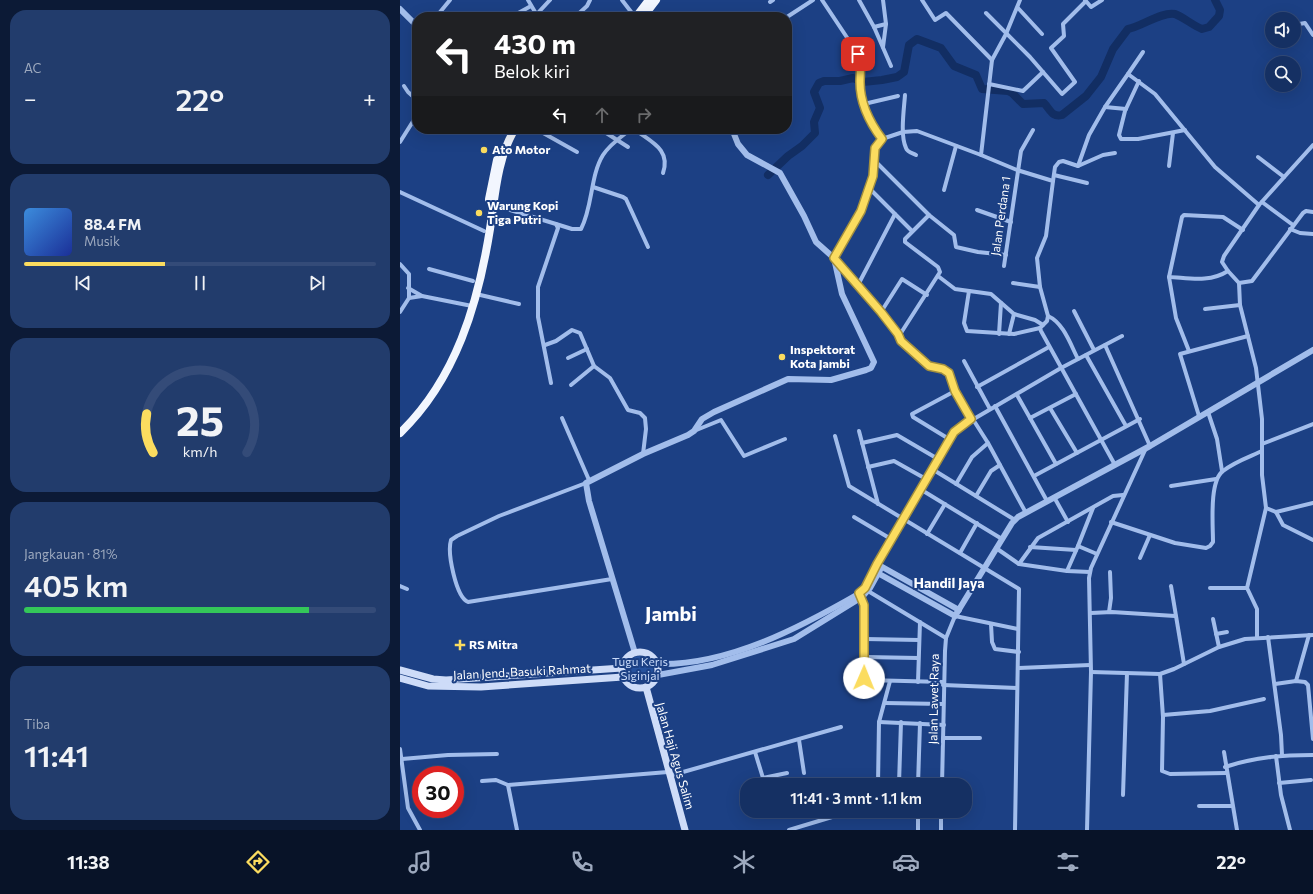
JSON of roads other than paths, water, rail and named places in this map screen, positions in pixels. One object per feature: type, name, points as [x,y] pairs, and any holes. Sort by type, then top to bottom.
[{"type":"highway","points":[[640,12],[649,0]]},
{"type":"highway","points":[[647,12],[656,0]]},
{"type":"highway","points":[[400,433],[404,425],[441,382],[456,354],[470,305],[475,294],[487,231],[493,173],[502,142],[506,134]]},
{"type":"highway","points":[[470,305],[473,281],[494,205],[503,158],[513,134]]},
{"type":"main road","points":[[635,653],[646,653],[650,655],[657,664],[658,675],[651,685],[635,688],[626,682],[623,677],[622,668],[627,658],[635,653]]},
{"type":"main road","name":"Jalan Jend. Basuki Rahmat","points":[[400,670],[433,679],[471,678],[622,668]]},
{"type":"main road","name":"Jalan Jend. Basuki Rahmat","points":[[400,678],[428,686],[472,687],[623,677]]},
{"type":"main road","points":[[471,678],[472,687]]},
{"type":"main road","name":"Jalan Haji Agus Salim","points":[[646,687],[684,830]]},
{"type":"street","points":[[440,12],[450,0]]},
{"type":"street","points":[[528,0],[535,12]]},
{"type":"street","points":[[540,12],[550,0]]},
{"type":"street","points":[[580,12],[587,6],[590,0]]},
{"type":"street","points":[[622,0],[632,12]]},
{"type":"street","points":[[792,14],[813,0]]},
{"type":"street","points":[[822,0],[858,54],[861,62],[860,84],[864,104],[868,118],[882,139]]},
{"type":"street","points":[[860,0],[891,66]]},
{"type":"street","points":[[882,0],[886,24],[883,47]]},
{"type":"street","points":[[922,0],[935,20],[946,13],[992,60]]},
{"type":"street","points":[[981,155],[992,60],[1006,34],[1020,0]]},
{"type":"street","points":[[986,13],[1043,72],[1061,94],[1075,84],[1075,81],[1051,48],[1064,36],[1063,24],[1085,1],[1093,7],[1102,0]]},
{"type":"street","points":[[521,12],[532,6]]},
{"type":"street","points":[[1018,8],[1042,34]]},
{"type":"street","points":[[400,9],[412,21]]},
{"type":"street","points":[[1301,22],[1305,22],[1313,35]]},
{"type":"street","points":[[874,27],[886,24]]},
{"type":"street","points":[[1078,166],[1089,135],[1105,107],[1143,52]]},
{"type":"street","points":[[989,85],[1023,91],[1043,72]]},
{"type":"street","points":[[1128,74],[1139,81],[1161,101],[1223,175],[1300,233],[1313,234]]},
{"type":"street","points":[[1139,81],[1126,109],[1119,135],[1121,139],[1138,139],[1185,130]]},
{"type":"street","points":[[404,86],[412,95]]},
{"type":"street","points":[[905,95],[904,132],[906,149],[916,155]]},
{"type":"street","points":[[864,104],[898,96]]},
{"type":"street","points":[[1105,107],[1126,109]]},
{"type":"street","points":[[400,142],[412,124]]},
{"type":"street","name":"Jalan Perdana 1","points":[[1004,266],[1018,170],[1024,145],[1033,130]]},
{"type":"street","points":[[694,431],[702,419],[714,412],[788,379],[831,380],[866,370],[873,365],[873,357],[842,294],[834,259],[861,211],[870,189],[875,161],[875,148],[882,139],[904,132],[922,132],[1018,170],[1053,181]]},
{"type":"street","points":[[1169,166],[1173,133]]},
{"type":"street","points":[[545,134],[577,152]]},
{"type":"street","points":[[608,134],[628,147]]},
{"type":"street","points":[[494,205],[572,229],[581,229],[590,204],[593,187],[603,155],[625,134]]},
{"type":"street","points":[[640,134],[663,153],[666,165],[663,173]]},
{"type":"street","points":[[734,134],[738,144],[747,155],[774,168],[780,173],[816,242],[858,285],[881,312],[901,341],[929,366],[946,370],[949,373],[955,391],[971,419],[988,443],[1026,513]]},
{"type":"street","points":[[1256,637],[1257,609],[1247,588],[1266,508],[1262,451],[1262,419],[1256,368],[1240,305],[1239,283],[1222,262],[1224,256],[1260,204],[1313,145]]},
{"type":"street","points":[[944,190],[956,146]]},
{"type":"street","points":[[969,291],[964,323],[965,329],[1009,334],[1042,327],[1047,321],[1048,316],[1040,287],[1036,258],[1046,236],[1053,181],[1057,164],[1063,161],[1078,166],[1103,155],[1115,153]]},
{"type":"street","points":[[1258,157],[1284,177]]},
{"type":"street","points":[[875,161],[929,215],[955,236],[956,247],[978,252],[1006,255]]},
{"type":"street","points":[[1054,176],[1087,183]]},
{"type":"street","points":[[593,187],[623,196],[626,199],[648,247]]},
{"type":"street","points":[[870,189],[912,231]]},
{"type":"street","points":[[400,192],[487,231]]},
{"type":"street","points":[[977,210],[1011,222]]},
{"type":"street","points":[[1239,283],[1252,281],[1303,213],[1306,211],[1313,212]]},
{"type":"street","points":[[858,285],[895,214]]},
{"type":"street","points":[[899,336],[927,295],[938,276],[940,269],[905,242],[906,238],[912,231],[929,215]]},
{"type":"street","points":[[1189,351],[1176,318],[1168,277],[1182,215],[1222,217],[1243,230]]},
{"type":"street","points":[[551,383],[545,345],[538,317],[538,287],[558,228],[556,224]]},
{"type":"street","points":[[400,264],[409,274],[409,298],[400,312]]},
{"type":"street","points":[[429,269],[473,281]]},
{"type":"street","points":[[1168,277],[1204,279],[1214,278],[1228,271]]},
{"type":"street","points":[[938,276],[955,289],[991,294],[1014,314],[1035,320],[1042,327],[1049,348],[1115,464]]},
{"type":"street","points":[[881,312],[902,279],[927,295]]},
{"type":"street","points":[[1013,283],[1040,287]]},
{"type":"street","points":[[408,288],[422,296],[470,305]]},
{"type":"street","points":[[475,294],[519,304]]},
{"type":"street","points":[[409,298],[422,296]]},
{"type":"street","points":[[400,302],[405,305]]},
{"type":"street","points":[[999,334],[1001,303]]},
{"type":"street","points":[[1205,309],[1240,305]]},
{"type":"street","points":[[1074,311],[1094,350]]},
{"type":"street","points":[[1009,334],[1014,314]]},
{"type":"street","points":[[1048,316],[1061,328],[1078,360]]},
{"type":"street","points":[[545,345],[556,341],[572,330],[580,333],[594,366],[610,378],[628,410],[640,414],[645,418],[646,429],[643,454]]},
{"type":"street","points":[[657,664],[694,662],[754,645],[793,630],[868,591],[877,572],[880,558],[955,430],[971,419],[1017,395],[1061,368],[1122,336]]},
{"type":"street","points":[[1199,416],[1180,354],[1248,336]]},
{"type":"street","points":[[1087,830],[1091,672],[1090,572],[1123,496],[1148,447],[1140,419],[1105,344]]},
{"type":"street","points":[[977,387],[1049,348]]},
{"type":"street","points":[[568,358],[587,349]]},
{"type":"street","points":[[957,613],[996,548],[1015,520],[1054,497],[1148,447],[1313,350]]},
{"type":"street","points":[[1086,355],[1126,426]]},
{"type":"street","points":[[964,361],[990,409]]},
{"type":"street","points":[[571,385],[594,366]]},
{"type":"street","points":[[949,439],[912,417],[912,414],[955,391]]},
{"type":"street","points":[[1030,418],[1076,394]]},
{"type":"street","points":[[1017,395],[1056,464]]},
{"type":"street","points":[[995,406],[1047,501]]},
{"type":"street","points":[[1050,408],[1077,453]]},
{"type":"street","points":[[1208,412],[1217,439],[1222,471]]},
{"type":"street","points":[[562,418],[588,481],[587,496],[635,653]]},
{"type":"street","points":[[1034,476],[1140,419]]},
{"type":"street","points":[[612,579],[468,602],[461,596],[449,557],[451,540],[499,516],[588,481],[643,454],[721,420],[744,456],[785,439]]},
{"type":"street","points":[[1262,444],[1313,424]]},
{"type":"street","points":[[859,431],[878,504]]},
{"type":"street","points":[[862,443],[897,435],[938,459]]},
{"type":"street","points":[[835,436],[849,486],[1019,589],[1015,830]]},
{"type":"street","points":[[956,484],[976,452],[988,443]]},
{"type":"street","points":[[1111,522],[1175,543],[1206,548],[1213,542],[1216,479],[1222,471],[1262,451]]},
{"type":"street","points":[[868,466],[894,461],[926,479]]},
{"type":"street","points":[[976,496],[991,471],[1000,466]]},
{"type":"street","points":[[932,469],[1015,520]]},
{"type":"street","points":[[1171,486],[1216,479]]},
{"type":"street","points":[[920,489],[1002,539]]},
{"type":"street","points":[[1019,564],[1038,538],[1113,496],[1123,496]]},
{"type":"street","points":[[1054,497],[1068,522]]},
{"type":"street","points":[[1266,508],[1276,512],[1313,503]]},
{"type":"street","points":[[927,534],[945,504]]},
{"type":"street","points":[[1067,571],[1093,508]]},
{"type":"street","points":[[1276,512],[1283,525],[1313,540]]},
{"type":"street","points":[[854,518],[891,539]]},
{"type":"street","points":[[960,553],[977,524]]},
{"type":"street","points":[[1140,558],[1150,535]]},
{"type":"street","points":[[1030,547],[1077,548],[1097,554]]},
{"type":"street","points":[[996,548],[1019,564],[1067,571],[1090,572]]},
{"type":"street","points":[[879,565],[919,586],[957,613]]},
{"type":"street","points":[[877,572],[964,616],[991,624],[1018,629]]},
{"type":"street","points":[[860,596],[877,572]]},
{"type":"street","points":[[1109,612],[1111,598],[1110,572]]},
{"type":"street","points":[[400,586],[407,589]]},
{"type":"street","points":[[916,593],[919,586]]},
{"type":"street","points":[[1171,586],[1184,664]]},
{"type":"street","points":[[1210,588],[1247,588]]},
{"type":"street","points":[[868,591],[946,638]]},
{"type":"street","points":[[860,596],[864,605],[866,680],[1017,688]]},
{"type":"street","points":[[658,675],[712,665],[794,639],[848,602]]},
{"type":"street","points":[[1091,613],[1109,612],[1176,616]]},
{"type":"street","name":"Jalan Lawet Raya","points":[[942,778],[944,725],[943,684],[946,638],[957,613]]},
{"type":"street","points":[[1213,619],[1219,647]]},
{"type":"street","points":[[918,682],[918,640],[920,622]]},
{"type":"street","points":[[991,624],[992,642],[995,649],[1018,652]]},
{"type":"street","points":[[1216,634],[1227,632]]},
{"type":"street","points":[[1091,672],[1160,674],[1219,647],[1245,639],[1256,637],[1311,635],[1296,681]]},
{"type":"street","points":[[1268,637],[1275,684],[1282,755]]},
{"type":"street","points":[[865,639],[918,640]]},
{"type":"street","points":[[865,658],[918,658]]},
{"type":"street","points":[[1018,668],[1090,666]]},
{"type":"street","points":[[1123,795],[1127,673]]},
{"type":"street","points":[[1160,674],[1162,771],[1170,774],[1226,773]]},
{"type":"street","points":[[878,778],[879,722],[890,681]]},
{"type":"street","points":[[1275,684],[1296,681],[1306,682],[1308,686],[1313,739]]},
{"type":"street","points":[[1162,715],[1210,711],[1264,699]]},
{"type":"street","points":[[885,703],[943,704]]},
{"type":"street","points":[[879,722],[944,725]]},
{"type":"street","points":[[899,778],[901,722]]},
{"type":"street","points":[[918,778],[920,723]]},
{"type":"street","points":[[482,781],[496,780],[508,786],[668,774],[755,752],[841,727]]},
{"type":"street","points":[[943,738],[980,738]]},
{"type":"street","points":[[799,740],[804,773]]},
{"type":"street","points":[[400,749],[408,808],[420,830]]},
{"type":"street","points":[[755,752],[762,778],[787,773]]},
{"type":"street","points":[[1224,752],[1226,773],[1237,830]]},
{"type":"street","points":[[402,759],[448,755],[497,754]]},
{"type":"street","points":[[1226,767],[1246,760],[1282,755],[1313,755]]},
{"type":"street","points":[[1276,756],[1279,783],[1290,830]]},
{"type":"street","points":[[1279,783],[1311,780]]},
{"type":"street","points":[[400,786],[406,785]]},
{"type":"street","points":[[508,786],[517,830]]},
{"type":"street","points":[[1199,806],[1232,806]]},
{"type":"street","points":[[789,830],[829,818]]},
{"type":"street","points":[[918,818],[918,830]]},
{"type":"street","points":[[941,818],[941,830]]},
{"type":"waterway","points":[[768,175],[815,133],[814,122],[820,108],[814,92],[819,83],[824,81],[840,81],[853,78],[863,82],[897,77],[904,72],[909,45],[917,39],[941,48],[954,66],[976,75],[982,89],[1008,91],[1023,104],[1044,103],[1053,114],[1059,116],[1086,96],[1101,77],[1113,49],[1128,29],[1158,17],[1170,14],[1175,14],[1202,29],[1209,27],[1219,16],[1220,10],[1215,0]]},
{"type":"place","name":"Ato Motor","points":[[484,150]]},
{"type":"place","name":"Warung Kopi Tiga Putri","points":[[479,213]]},
{"type":"place","name":"Inspektorat Kota Jambi","points":[[782,357]]},
{"type":"place","name":"RS Mitra","points":[[460,645]]},
{"type":"district","name":"Handil Jaya","points":[[949,583]]},
{"type":"district","name":"Jambi","points":[[671,614]]},
{"type":"park label","name":"Tugu Keris Siginjai","points":[[640,669]]}]
